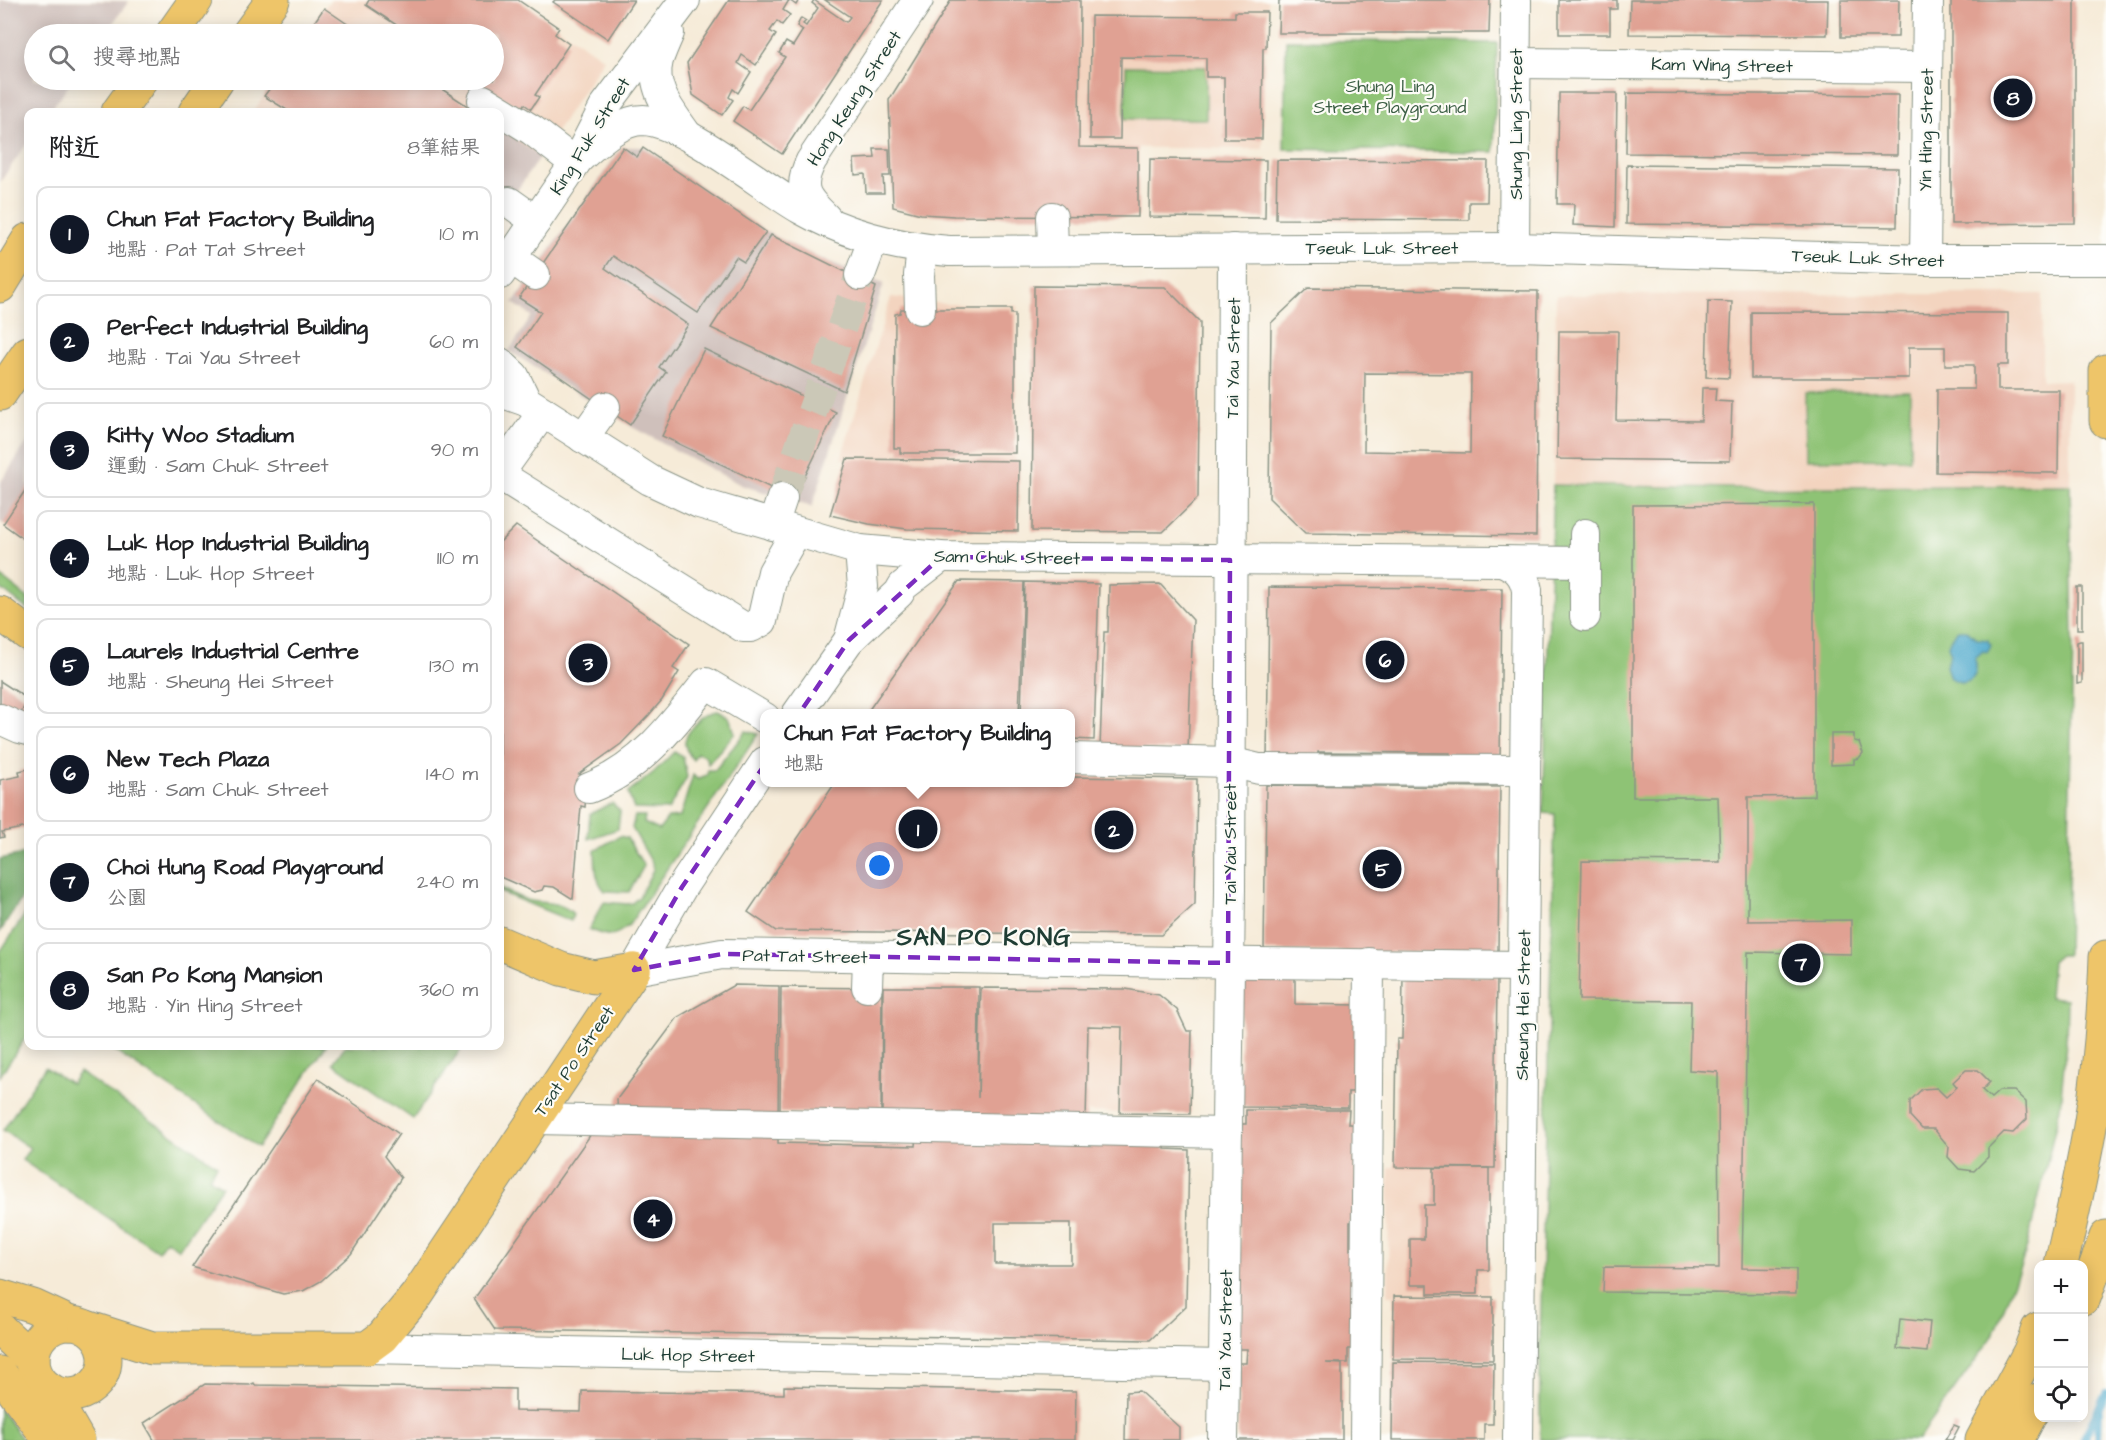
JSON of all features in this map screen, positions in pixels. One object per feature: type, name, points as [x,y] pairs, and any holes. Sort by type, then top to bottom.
[{"type":"main road","points":[[179,24],[196,0]]},
{"type":"main road","points":[[255,24],[273,0]]},
{"type":"main road","points":[[120,108],[134,90]]},
{"type":"main road","points":[[198,108],[210,90]]},
{"type":"main road","points":[[0,394],[24,359]]},
{"type":"main road","points":[[2106,371],[2106,421]]},
{"type":"main road","points":[[0,613],[24,631]]},
{"type":"main road","points":[[504,945],[561,969],[594,978],[634,970]]},
{"type":"main road","points":[[2062,1260],[2080,1180],[2098,1132],[2099,1050],[2106,957]]},
{"type":"main road","name":"Tsat Po Street","points":[[367,1348],[390,1329],[417,1295],[634,970]]},
{"type":"main road","points":[[2088,1287],[2106,1237]]},
{"type":"main road","name":"Luk Hop Street","points":[[0,1296],[33,1306],[78,1325],[152,1348],[367,1348]]},
{"type":"main road","points":[[78,1440],[40,1374],[34,1347],[45,1332],[53,1326],[78,1325],[96,1335],[103,1346],[104,1359],[90,1412],[98,1440]]},
{"type":"main road","points":[[0,1329],[56,1392],[76,1394],[98,1378]]},
{"type":"main road","points":[[1982,1440],[2034,1340]]},
{"type":"main road","name":"Luk Hop Street","points":[[98,1378],[152,1348]]},
{"type":"main road","points":[[0,1373],[50,1440]]},
{"type":"main road","points":[[2017,1440],[2034,1408]]},
{"type":"street","name":"Hong Keung Street","points":[[832,225],[810,202],[804,187],[804,175],[918,0]]},
{"type":"street","name":"Shung Ling Street","points":[[1514,248],[1516,0]]},
{"type":"street","name":"Yin Hing Street","points":[[1925,260],[1928,0]]},
{"type":"street","name":"Tseuk Luk Street","points":[[680,7],[657,62],[657,80],[666,104],[687,135]]},
{"type":"street","name":"King Fuk Street","points":[[505,266],[577,161],[605,106],[680,7]]},
{"type":"street","name":"Kam Wing Street","points":[[1516,63],[1927,67]]},
{"type":"street","points":[[483,100],[496,108]]},
{"type":"street","points":[[504,113],[577,161]]},
{"type":"street","name":"Tseuk Luk Street","points":[[577,161],[621,126],[636,121],[654,122],[687,135],[772,192],[832,225],[873,240],[922,249],[949,251],[1514,248],[1925,260],[2106,260]]},
{"type":"street","points":[[509,202],[536,220]]},
{"type":"street","points":[[1052,217],[1053,250]]},
{"type":"street","points":[[860,274],[873,240]]},
{"type":"street","points":[[920,309],[919,275],[922,249]]},
{"type":"street","name":"Tai Yau Street","points":[[1223,1440],[1233,249]]},
{"type":"street","points":[[505,266],[535,275]]},
{"type":"street","points":[[504,367],[514,376],[523,401],[504,465]]},
{"type":"street","name":"Sam Chuk Street","points":[[523,401],[660,485],[699,503],[783,518],[860,550],[941,557],[1511,566],[1585,548],[1585,616]]},
{"type":"street","points":[[584,438],[605,407]]},
{"type":"street","points":[[504,478],[743,627],[751,627],[762,621],[783,518]]},
{"type":"street","points":[[849,640],[863,587],[860,550]]},
{"type":"street","points":[[801,709],[849,640],[903,586],[941,557]]},
{"type":"street","name":"Sheung Hei Street","points":[[1511,566],[1525,580],[1527,590],[1513,694],[1525,770],[1518,1440]]},
{"type":"street","points":[[589,788],[609,781],[635,762],[661,738],[706,683],[760,715]]},
{"type":"street","points":[[0,719],[24,729]]},
{"type":"street","points":[[1075,758],[1230,762],[1259,769],[1525,770]]},
{"type":"street","name":"Tsat Po Street","points":[[634,970],[682,887],[760,770]]},
{"type":"street","name":"Pat Tat Street","points":[[634,970],[722,954],[1523,966]]},
{"type":"street","points":[[867,987],[868,957]]},
{"type":"street","points":[[1365,1440],[1369,963]]},
{"type":"street","points":[[535,1119],[1227,1133]]},
{"type":"street","name":"Luk Hop Street","points":[[367,1348],[1224,1365]]},
{"type":"highlighted area","points":[[941,557],[1230,560],[1228,963],[722,954],[634,970],[682,887],[849,640]]},
{"type":"shaded area","points":[[0,0],[129,1],[112,24],[24,24],[24,90],[66,90],[52,108],[24,108],[24,148],[0,182]]},
{"type":"shaded area","points":[[331,0],[518,0],[604,59],[540,156],[504,131],[504,108],[471,108],[443,90],[504,90],[504,24],[347,24],[324,8]]},
{"type":"shaded area","points":[[1080,0],[1268,0],[1263,149],[1079,147]]},
{"type":"shaded area","points":[[264,96],[284,108],[256,108]]},
{"type":"shaded area","points":[[504,131],[540,156],[504,210]]},
{"type":"shaded area","points":[[622,147],[644,147],[767,232],[817,257],[884,283],[812,507],[741,485],[632,427],[509,351],[532,316],[513,303]]},
{"type":"shaded area","points":[[2042,294],[2042,381],[2070,380],[2070,485],[1736,488],[1553,485],[1556,295]]},
{"type":"shaded area","points":[[891,297],[945,304],[1017,306],[1015,461],[841,459]]},
{"type":"shaded area","points":[[24,447],[24,539],[0,522],[0,483]]},
{"type":"shaded area","points":[[1126,989],[1148,992],[1169,1002],[1177,1010],[1187,1031],[1192,1031],[1190,1114],[1087,1112],[1089,990]]},
{"type":"shaded area","points":[[1389,1167],[1490,1168],[1488,1295],[1388,1295]]},
{"type":"green space","name":"Shung Ling Street Playground","points":[[1286,40],[1497,43],[1494,152],[1284,149]]},
{"type":"green space","points":[[1126,66],[1206,67],[1206,119],[1125,119]]},
{"type":"green space","points":[[1910,391],[1910,459],[1806,460],[1805,393]]},
{"type":"green space","points":[[1553,485],[1736,488],[2070,485],[2073,635],[2067,955],[2059,955],[2052,961],[2049,997],[2067,999],[2066,1043],[2060,1108],[2025,1254],[1993,1336],[1918,1440],[1540,1440],[1540,1341],[1555,814],[1543,813]]},
{"type":"green space","points":[[0,576],[24,595],[24,607],[0,588]]},
{"type":"green space","points":[[718,711],[729,717],[735,733],[708,764],[705,756],[697,753],[693,760],[685,746],[686,737],[703,718]]},
{"type":"green space","points":[[746,731],[758,734],[629,925],[614,935],[601,934],[589,929],[604,902],[627,904],[639,897],[653,870],[652,863],[632,828],[635,816],[645,816],[644,823],[659,830],[668,818],[680,817],[693,775],[697,779],[707,775],[708,770],[715,770]]},
{"type":"green space","points":[[674,752],[683,757],[687,777],[668,810],[634,809],[628,793]]},
{"type":"green space","points":[[612,803],[620,811],[618,829],[588,839],[590,814]]},
{"type":"green space","points":[[620,836],[627,838],[644,866],[629,892],[605,891],[597,877],[595,850]]},
{"type":"green space","points":[[24,854],[24,895],[0,932],[0,859]]},
{"type":"green space","points":[[504,890],[527,900],[563,906],[573,914],[571,921],[504,894]]},
{"type":"green space","points":[[24,916],[24,1040],[0,1076],[0,952]]},
{"type":"green space","points":[[113,1050],[323,1050],[258,1147]]},
{"type":"green space","points":[[342,1050],[460,1050],[413,1119],[333,1063]]},
{"type":"green space","points":[[45,1067],[71,1084],[79,1072],[217,1165],[209,1178],[222,1186],[179,1249],[166,1240],[158,1251],[22,1160],[30,1148],[3,1130]]},
{"type":"green space","points":[[0,1409],[23,1440],[0,1440]]},
{"type":"water","points":[[1958,630],[1966,630],[1978,639],[1988,640],[1991,645],[1987,652],[1983,651],[1975,658],[1976,671],[1973,678],[1962,683],[1950,678],[1946,666],[1951,654],[1948,645]]},
{"type":"building","points":[[369,0],[518,0],[559,28],[555,34],[569,44],[535,95],[539,97],[531,109],[524,104],[521,109],[492,90],[504,90],[504,24],[395,24],[366,5]]},
{"type":"building","points":[[555,0],[634,0],[608,39],[553,2]]},
{"type":"building","points":[[729,0],[789,0],[783,10],[790,15],[782,25],[777,21],[770,31],[776,35],[756,65],[742,55],[738,63],[751,72],[738,93],[733,89],[729,97],[733,100],[722,115],[693,95],[687,63]]},
{"type":"building","points":[[789,0],[799,0],[796,5]]},
{"type":"building","points":[[814,0],[846,22],[850,17],[825,0],[883,0],[782,154],[733,121],[743,106],[749,110],[785,57],[779,53],[786,42],[793,46],[803,30],[797,26],[801,18],[806,21],[803,24],[806,26],[818,8],[812,3]]},
{"type":"building","points":[[951,0],[1080,0],[1079,147],[1138,148],[1138,217],[954,216],[921,214],[893,207],[889,100]]},
{"type":"building","points":[[1279,0],[1490,0],[1489,33],[1278,33]]},
{"type":"building","points":[[1559,0],[1617,0],[1617,9],[1610,9],[1610,34],[1559,34]]},
{"type":"building","points":[[1630,0],[1828,0],[1827,35],[1629,34]]},
{"type":"building","points":[[1841,0],[1899,0],[1898,37],[1841,37]]},
{"type":"building","points":[[1951,0],[2075,0],[2075,223],[1951,224]]},
{"type":"building","points":[[324,8],[347,24],[313,24]]},
{"type":"building","points":[[1235,12],[1267,12],[1266,48],[1263,48],[1262,139],[1224,139],[1224,77],[1206,77],[1206,58],[1121,57],[1120,139],[1090,139],[1091,16],[1235,17]]},
{"type":"building","points":[[268,90],[443,90],[471,108],[284,108],[264,96]]},
{"type":"building","points":[[1559,93],[1617,93],[1615,227],[1573,225],[1574,204],[1557,204]]},
{"type":"building","points":[[1627,93],[1898,95],[1897,155],[1626,153]]},
{"type":"building","points":[[623,147],[637,157],[643,148],[766,232],[744,262],[736,257],[698,313],[613,256],[605,268],[688,325],[659,367],[666,372],[630,425],[517,347],[541,312],[519,298]]},
{"type":"building","points":[[874,149],[889,149],[890,176],[883,176],[884,193],[866,193],[865,174],[855,175],[854,159],[875,158]]},
{"type":"building","points":[[1150,159],[1266,160],[1265,218],[1149,217]]},
{"type":"building","points":[[1277,160],[1488,161],[1487,202],[1469,202],[1469,220],[1276,219]]},
{"type":"building","points":[[1627,165],[1898,168],[1897,227],[1626,224]]},
{"type":"building","points":[[771,235],[876,287],[844,391],[711,328]]},
{"type":"building","points":[[1034,286],[1165,287],[1200,322],[1198,498],[1163,532],[1032,531]]},
{"type":"building","points":[[1308,288],[1538,291],[1536,536],[1305,533],[1269,498],[1271,323]],"holes":[[[1365,373],[1471,374],[1470,453],[1364,451]]]},
{"type":"building","points":[[1708,301],[1732,302],[1729,378],[1706,377]]},
{"type":"building","points":[[901,309],[1011,309],[1011,314],[1015,314],[1015,453],[900,453],[900,448],[894,448],[895,314],[900,313]]},
{"type":"building","points":[[1751,312],[2008,313],[2008,365],[1998,365],[1998,390],[2059,390],[2058,473],[1936,472],[1937,389],[1974,389],[1974,365],[1945,365],[1945,347],[1909,347],[1909,378],[1751,378]]},
{"type":"building","points":[[1559,331],[1618,331],[1616,420],[1701,421],[1702,388],[1716,388],[1715,401],[1732,402],[1730,461],[1557,459]]},
{"type":"building","points":[[704,349],[836,412],[794,499],[662,436]]},
{"type":"building","points":[[847,459],[1019,461],[1018,531],[907,529],[869,524],[830,515]]},
{"type":"building","points":[[24,492],[24,539],[3,524]]},
{"type":"building","points":[[1814,504],[1814,796],[1748,797],[1748,921],[1851,920],[1851,954],[1748,952],[1742,1268],[1796,1269],[1796,1294],[1603,1292],[1604,1267],[1719,1268],[1718,1072],[1689,1070],[1691,1001],[1579,1000],[1582,861],[1720,862],[1718,797],[1633,797],[1633,505]]},
{"type":"building","points":[[516,526],[689,644],[673,668],[679,672],[662,700],[621,744],[579,774],[587,776],[585,807],[581,806],[573,899],[554,887],[544,886],[542,890],[534,892],[504,879],[504,538]]},
{"type":"building","points":[[959,581],[1024,582],[1019,709],[869,709]]},
{"type":"building","points":[[1025,582],[1099,584],[1094,740],[1075,739],[1075,709],[1021,709]]},
{"type":"building","points":[[1160,584],[1193,620],[1188,750],[1100,748],[1104,632],[1108,632],[1109,585]]},
{"type":"building","points":[[1269,587],[1502,588],[1500,764],[1449,764],[1450,753],[1318,752],[1317,763],[1267,762]]},
{"type":"building","points":[[2077,587],[2082,587],[2082,629],[2077,629]]},
{"type":"building","points":[[2082,641],[2082,683],[2077,684],[2077,642]]},
{"type":"building","points":[[0,681],[24,696],[24,707],[19,717],[0,705]]},
{"type":"building","points":[[1831,734],[1854,734],[1854,741],[1859,742],[1863,753],[1859,758],[1854,759],[1854,764],[1831,765]]},
{"type":"building","points":[[24,770],[24,828],[2,832],[4,837],[0,838],[0,780],[20,776],[19,771]]},
{"type":"building","points":[[1075,777],[1197,779],[1195,904],[1161,935],[776,931],[748,912],[832,787],[1075,787]]},
{"type":"building","points":[[1266,785],[1500,787],[1498,953],[1264,951]]},
{"type":"building","points":[[1242,974],[1295,975],[1295,1004],[1359,1005],[1357,1092],[1348,1092],[1348,1108],[1239,1107]]},
{"type":"building","points":[[1403,975],[1497,976],[1495,1168],[1395,1167],[1397,1039],[1402,1039]]},
{"type":"building","points":[[734,985],[779,986],[778,1123],[618,1119],[617,1099],[678,1017]]},
{"type":"building","points":[[781,987],[882,988],[881,1113],[780,1113]]},
{"type":"building","points":[[883,987],[979,987],[978,1098],[981,988],[1126,989],[1159,995],[1177,1010],[1187,1031],[1192,1031],[1190,1114],[1120,1113],[1122,1027],[1088,1026],[1086,1123],[882,1114]]},
{"type":"building","points":[[1966,1070],[1978,1070],[1990,1082],[1982,1090],[1991,1098],[1999,1091],[2014,1091],[2026,1102],[2027,1119],[2013,1133],[2004,1132],[1988,1148],[1988,1157],[1974,1171],[1959,1169],[1948,1157],[1949,1147],[1934,1129],[1922,1129],[1910,1116],[1910,1101],[1922,1089],[1937,1088],[1946,1097],[1957,1087],[1953,1082]]},
{"type":"building","points":[[318,1079],[399,1134],[384,1156],[401,1178],[351,1254],[321,1281],[303,1291],[283,1294],[192,1267]]},
{"type":"building","points":[[1246,1110],[1349,1110],[1348,1124],[1357,1124],[1356,1222],[1350,1222],[1350,1250],[1356,1250],[1356,1349],[1348,1349],[1348,1363],[1326,1363],[1342,1364],[1342,1440],[1238,1440],[1239,1363],[1246,1363],[1247,1349],[1239,1349],[1240,1124],[1246,1124]]},
{"type":"building","points":[[596,1127],[778,1132],[778,1143],[916,1146],[917,1135],[1165,1139],[1165,1149],[1189,1150],[1186,1306],[1150,1340],[495,1330],[474,1299]],"holes":[[[995,1223],[1071,1223],[1071,1264],[995,1264]]]},
{"type":"building","points":[[1434,1168],[1489,1168],[1489,1270],[1478,1270],[1478,1294],[1428,1294],[1428,1285],[1410,1285],[1410,1239],[1424,1239],[1424,1205],[1434,1205]]},
{"type":"building","points":[[1394,1296],[1493,1297],[1493,1360],[1393,1359]]},
{"type":"building","points":[[1900,1319],[1930,1322],[1927,1352],[1897,1349]]},
{"type":"building","points":[[1393,1362],[1494,1363],[1493,1424],[1484,1424],[1484,1440],[1392,1440]]},
{"type":"building","points":[[254,1383],[255,1385],[515,1389],[515,1411],[581,1412],[582,1391],[784,1394],[784,1386],[1076,1391],[1075,1440],[154,1440],[144,1423],[205,1384],[250,1385]]},
{"type":"building","points":[[1139,1391],[1179,1427],[1179,1440],[1125,1440],[1126,1392]]},
{"type":"building","points":[[1954,1425],[1959,1427],[1952,1440],[1945,1440]]},
{"type":"waterway","points":[[2083,1440],[2106,1393]]},
{"type":"waterway","points":[[2098,1440],[2099,1412]]},
{"type":"tunnel","points":[[782,498],[860,275]]},
{"type":"place","name":"San Po Kong Mansion","points":[[2013,98]]},
{"type":"place","name":"New Tech Plaza","points":[[1385,660]]},
{"type":"place","name":"Kitty Woo Stadium","points":[[588,663]]},
{"type":"place","name":"Chun Fat Factory Building","points":[[918,829]]},
{"type":"place","name":"Perfect Industrial Building","points":[[1114,830]]},
{"type":"place","name":"Laurels Industrial Centre","points":[[1382,869]]},
{"type":"place","name":"Choi Hung Road Playground","points":[[1801,963]]},
{"type":"place","name":"Luk Hop Industrial Building","points":[[653,1219]]},
{"type":"district","name":"SAN PO KONG","points":[[984,937]]}]
